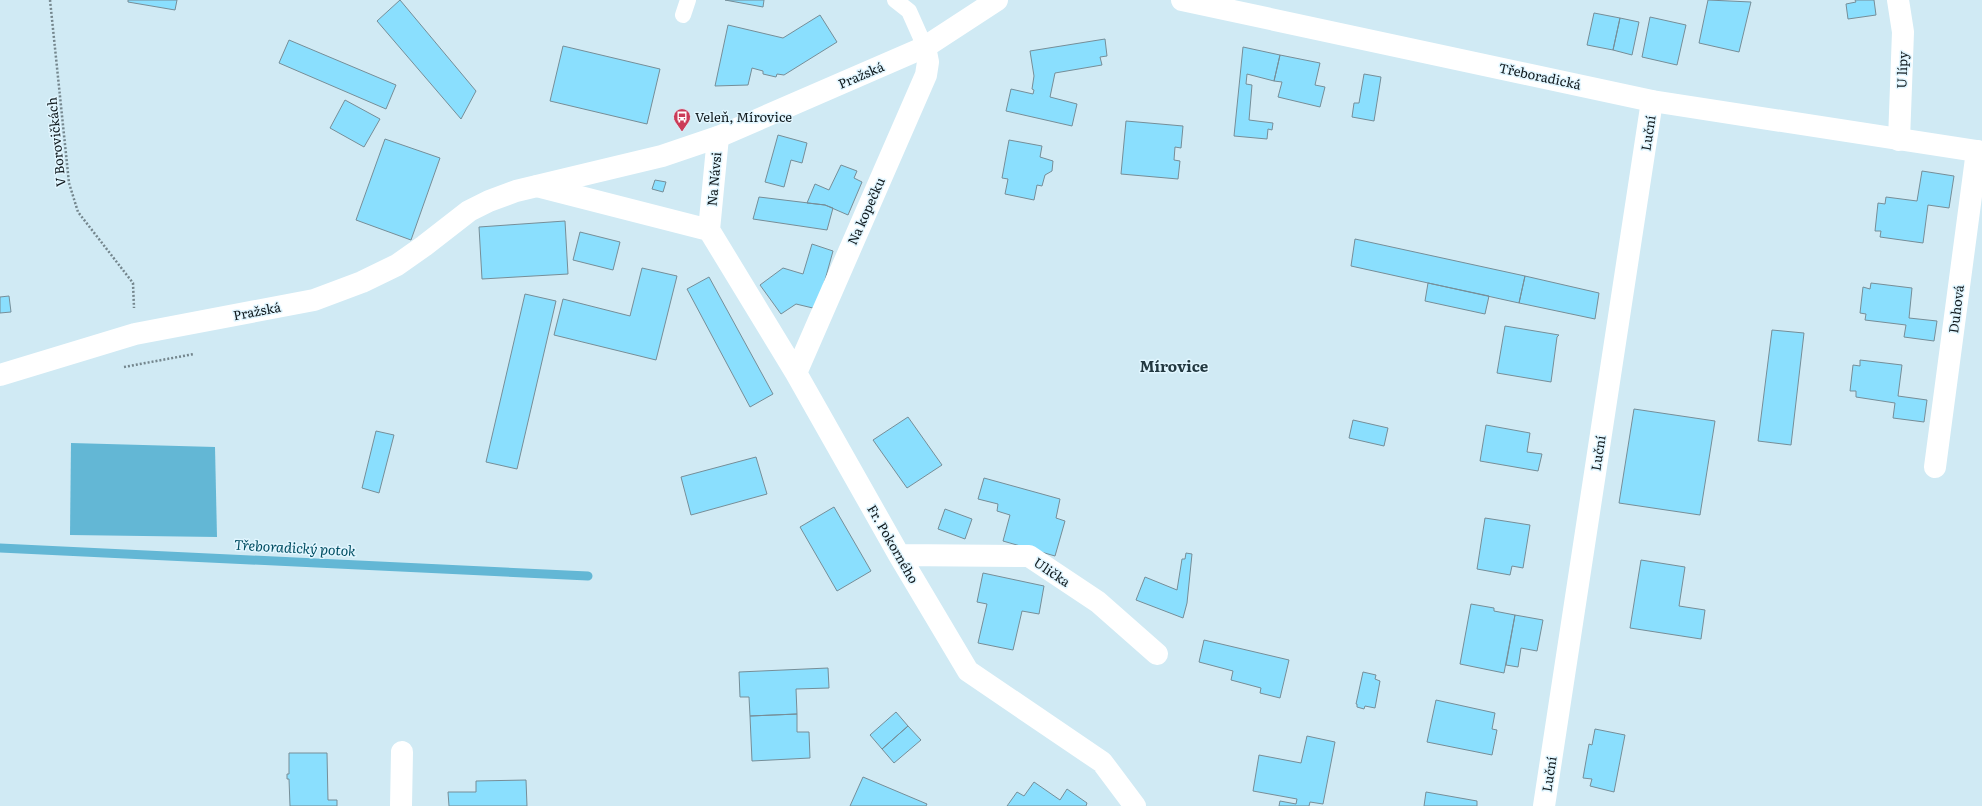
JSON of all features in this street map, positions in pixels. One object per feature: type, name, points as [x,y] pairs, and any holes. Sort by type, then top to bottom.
[{"type":"street","name":"Pražská","points":[[718,137],[925,47],[998,0]]},
{"type":"street","name":"Třeboradická","points":[[1182,0],[1652,101],[1899,140],[1979,151]]},
{"type":"street","name":"U lípy","points":[[1898,0],[1903,32],[1899,140]]},
{"type":"street","name":"Na kopečku","points":[[796,372],[926,76],[928,62],[925,47]]},
{"type":"street","name":"Luční","points":[[1544,806],[1652,101]]},
{"type":"street","name":"Na Návsi","points":[[375,275],[397,265],[413,254],[468,211],[516,191],[662,156],[718,137],[709,230],[537,186]]},
{"type":"street","name":"Duhová","points":[[1935,466],[1979,151]]},
{"type":"street","name":"Fr. Pokorného","points":[[709,230],[796,372],[899,555],[968,671],[1102,762],[1135,806]]},
{"type":"street","name":"Pražská","points":[[0,375],[134,334],[314,300],[339,292],[375,275]]},
{"type":"street","name":"Ulička","points":[[899,555],[1028,556],[1098,602],[1157,654]]},
{"type":"street","points":[[401,806],[402,752]]},
{"type":"lane","points":[[895,0],[909,11],[925,47]]},
{"type":"path","name":"V Borovičkách","points":[[50,0],[69,184],[78,212],[133,282],[134,334]]},
{"type":"path","points":[[119,368],[194,354]]},
{"type":"water","points":[[71,443],[215,447],[217,537],[70,535]]},
{"type":"building","points":[[128,0],[177,0],[175,10],[128,2]]},
{"type":"building","points":[[400,0],[476,91],[461,119],[377,21]]},
{"type":"building","points":[[725,0],[764,0],[763,7]]},
{"type":"building","points":[[1708,0],[1751,2],[1739,52],[1699,43]]},
{"type":"building","points":[[1855,0],[1874,0],[1876,15],[1848,19],[1846,4],[1856,2]]},
{"type":"building","points":[[1594,13],[1620,18],[1613,50],[1587,45]]},
{"type":"building","points":[[820,15],[837,42],[784,75],[777,74],[776,77],[763,74],[763,71],[752,68],[748,85],[715,86],[728,25],[783,38]]},
{"type":"building","points":[[1650,17],[1686,25],[1677,65],[1642,57]]},
{"type":"building","points":[[1620,18],[1639,22],[1632,55],[1613,50]]},
{"type":"building","points":[[1105,39],[1107,56],[1100,57],[1102,65],[1055,73],[1050,97],[1077,104],[1072,126],[1006,111],[1011,89],[1033,94],[1034,90],[1032,89],[1034,76],[1030,51]]},
{"type":"building","points":[[289,40],[396,85],[386,109],[279,63]]},
{"type":"building","points":[[563,46],[660,69],[647,124],[550,101]]},
{"type":"building","points":[[1243,47],[1280,55],[1274,81],[1247,74],[1246,84],[1252,85],[1249,120],[1273,123],[1272,130],[1268,129],[1267,139],[1234,136]]},
{"type":"building","points":[[1280,55],[1320,63],[1315,85],[1325,87],[1320,107],[1278,97],[1282,82],[1274,81]]},
{"type":"building","points":[[1364,74],[1381,77],[1374,121],[1352,117],[1354,103],[1359,103]]},
{"type":"building","points":[[345,100],[380,119],[364,147],[330,128]]},
{"type":"building","points":[[1126,121],[1183,126],[1181,148],[1175,147],[1174,160],[1180,161],[1178,179],[1121,174]]},
{"type":"building","points":[[778,135],[807,143],[802,163],[791,160],[784,187],[765,182]]},
{"type":"building","points":[[385,139],[440,158],[411,240],[356,220]]},
{"type":"building","points":[[1009,140],[1042,146],[1040,157],[1053,161],[1052,171],[1045,175],[1042,186],[1037,185],[1034,200],[1005,194],[1008,179],[1002,178]]},
{"type":"building","points":[[841,165],[857,171],[854,178],[862,182],[848,215],[825,205],[807,203],[815,184],[829,190]]},
{"type":"building","points":[[1922,171],[1954,176],[1949,208],[1928,205],[1923,243],[1880,237],[1881,231],[1875,231],[1878,203],[1885,204],[1886,197],[1917,201]]},
{"type":"building","points":[[655,180],[666,182],[663,192],[652,189]]},
{"type":"building","points":[[759,197],[825,205],[833,208],[827,230],[753,219]]},
{"type":"building","points":[[565,221],[568,274],[482,279],[479,227]]},
{"type":"building","points":[[580,232],[620,242],[613,270],[573,260]]},
{"type":"building","points":[[1355,239],[1525,276],[1519,303],[1351,266]]},
{"type":"building","points":[[812,244],[833,251],[817,309],[796,304],[781,314],[760,285],[783,268],[803,274]]},
{"type":"building","points":[[642,268],[677,276],[656,360],[554,335],[563,299],[630,316]]},
{"type":"building","points":[[1525,276],[1599,293],[1595,319],[1519,303]]},
{"type":"building","points":[[709,277],[773,394],[750,407],[687,289]]},
{"type":"building","points":[[1428,283],[1489,296],[1485,314],[1425,301]]},
{"type":"building","points":[[1871,283],[1912,288],[1909,318],[1937,321],[1934,341],[1904,337],[1906,325],[1865,320],[1866,314],[1860,313],[1863,287],[1870,289]]},
{"type":"building","points":[[525,294],[556,301],[517,469],[486,462]]},
{"type":"building","points":[[9,296],[11,312],[0,313],[0,297]]},
{"type":"building","points":[[1505,326],[1559,335],[1557,337],[1551,382],[1497,373]]},
{"type":"building","points":[[1772,330],[1804,333],[1791,445],[1758,441]]},
{"type":"building","points":[[1860,360],[1902,365],[1898,396],[1927,400],[1924,422],[1893,418],[1895,403],[1856,397],[1856,391],[1850,391],[1853,365],[1860,366]]},
{"type":"building","points":[[1634,409],[1715,421],[1700,515],[1619,503]]},
{"type":"building","points":[[908,417],[942,465],[907,488],[873,440]]},
{"type":"building","points":[[1353,420],[1388,428],[1384,446],[1349,438]]},
{"type":"building","points":[[1486,425],[1530,433],[1527,452],[1542,454],[1538,471],[1480,461]]},
{"type":"building","points":[[376,431],[394,435],[379,493],[362,488]]},
{"type":"building","points":[[756,457],[767,494],[691,515],[681,477]]},
{"type":"building","points":[[984,478],[1060,499],[1056,518],[1065,521],[1055,556],[1003,541],[1010,515],[997,511],[998,504],[978,499]]},
{"type":"building","points":[[834,507],[871,571],[837,591],[800,527]]},
{"type":"building","points":[[945,509],[972,519],[965,539],[938,529]]},
{"type":"building","points":[[1485,518],[1530,525],[1523,568],[1512,566],[1510,575],[1477,569]]},
{"type":"building","points":[[1186,553],[1192,554],[1187,603],[1183,618],[1136,600],[1145,577],[1177,590],[1182,559],[1185,559]]},
{"type":"building","points":[[1641,560],[1685,567],[1679,606],[1705,610],[1701,639],[1630,628]]},
{"type":"building","points":[[983,573],[1044,586],[1039,614],[1022,611],[1013,650],[978,643],[987,604],[977,602]]},
{"type":"building","points":[[1471,604],[1494,608],[1494,611],[1515,615],[1504,673],[1460,664]]},
{"type":"building","points":[[1515,615],[1543,620],[1537,651],[1521,648],[1518,667],[1506,665]]},
{"type":"building","points":[[1204,640],[1289,660],[1280,698],[1260,693],[1261,688],[1231,680],[1233,671],[1199,662]]},
{"type":"building","points":[[828,668],[829,688],[796,689],[797,714],[750,716],[749,697],[740,697],[739,672]]},
{"type":"building","points":[[1363,672],[1376,675],[1375,679],[1380,681],[1375,708],[1365,706],[1364,709],[1357,707],[1356,704]]},
{"type":"building","points":[[1436,700],[1495,713],[1492,729],[1497,730],[1492,755],[1427,742]]},
{"type":"building","points":[[896,712],[908,726],[882,749],[870,735]]},
{"type":"building","points":[[797,714],[797,732],[809,732],[810,758],[752,761],[750,716]]},
{"type":"building","points":[[908,726],[921,740],[894,763],[882,749]]},
{"type":"building","points":[[1595,729],[1625,735],[1614,792],[1590,786],[1592,779],[1583,778],[1589,744],[1592,745]]},
{"type":"building","points":[[1307,736],[1335,742],[1323,804],[1310,802],[1309,806],[1279,806],[1280,801],[1296,804],[1297,799],[1253,791],[1259,755],[1301,763]]},
{"type":"building","points":[[289,753],[327,753],[328,800],[337,800],[337,806],[290,806],[289,779],[287,779],[287,774],[289,774]]},
{"type":"building","points":[[863,777],[927,804],[926,806],[850,806]]},
{"type":"building","points":[[526,780],[527,806],[449,806],[448,792],[476,792],[476,781]]},
{"type":"building","points":[[1034,782],[1060,800],[1067,789],[1087,803],[1086,806],[1007,806],[1017,792],[1024,796]]},
{"type":"building","points":[[1426,792],[1477,801],[1477,806],[1424,806]]},
{"type":"waterway","name":"Třeboradický potok","points":[[0,548],[588,576]]},
{"type":"place","name":"Veleň, Mírovice","points":[[682,132]]},
{"type":"district","name":"Mírovice","points":[[1174,367]]}]
